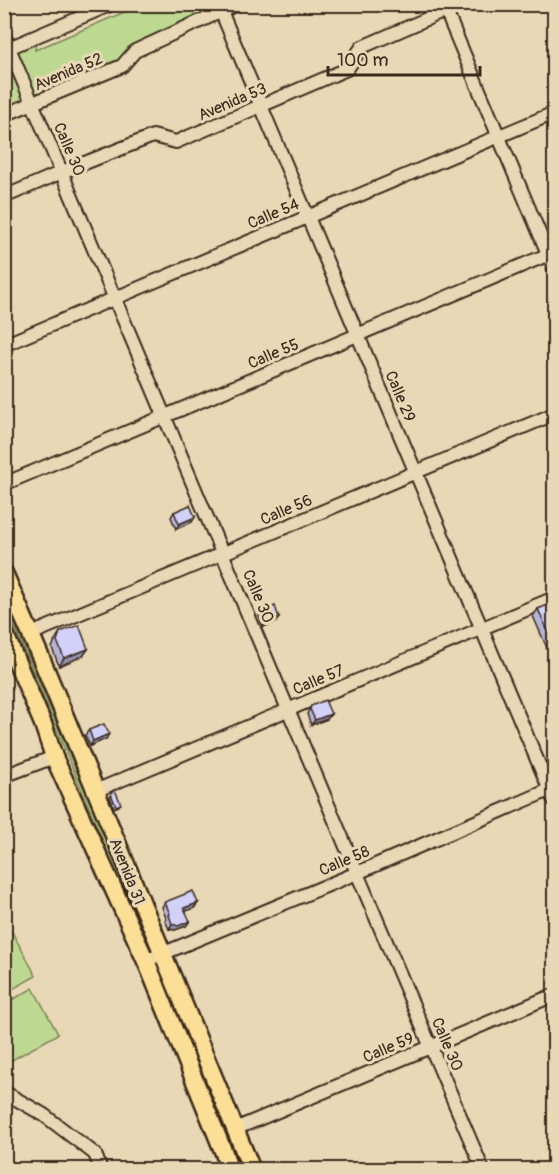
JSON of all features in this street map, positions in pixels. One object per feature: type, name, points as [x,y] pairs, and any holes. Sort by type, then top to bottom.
[{"type":"highway","name":"Avenida 31","points":[[4,573],[252,1170]]},
{"type":"highway","name":"Avenida 31","points":[[4,632],[43,724],[54,757],[146,960],[229,1170]]},
{"type":"street","points":[[6,44],[112,4]]},
{"type":"street","name":"Avenida 52","points":[[4,116],[122,66],[135,51],[219,8],[237,4]]},
{"type":"street","name":"Avenida 53","points":[[4,197],[153,136],[176,142],[347,69],[362,47],[444,8],[461,4]]},
{"type":"street","name":"Calle 29","points":[[219,8],[553,793]]},
{"type":"street","points":[[444,8],[552,253],[555,268]]},
{"type":"street","name":"Calle 30","points":[[6,44],[33,103],[483,1170]]},
{"type":"street","name":"Calle 54","points":[[4,345],[555,113]]},
{"type":"street","name":"Calle 55","points":[[4,484],[552,253]]},
{"type":"street","name":"Calle 56","points":[[31,634],[555,414]]},
{"type":"street","name":"Calle 57","points":[[95,791],[555,598]]},
{"type":"street","points":[[4,776],[54,757]]},
{"type":"street","name":"Calle 58","points":[[146,960],[553,793]]},
{"type":"street","name":"Calle 59","points":[[235,1129],[555,995]]},
{"type":"street","points":[[4,1092],[44,1115],[95,1154],[101,1170]]},
{"type":"green space","points":[[141,5],[205,5],[209,12],[130,47],[117,63],[37,96],[16,52],[36,42],[35,50]]},
{"type":"green space","points":[[4,56],[27,101],[5,110]]},
{"type":"green space","points":[[4,600],[140,921],[128,901]]},
{"type":"green space","points":[[5,919],[36,976],[4,993]]},
{"type":"green space","points":[[157,958],[245,1169],[238,1169],[153,959]]},
{"type":"green space","points":[[33,988],[58,1034],[5,1064],[5,1004]]},
{"type":"building","points":[[190,505],[195,517],[179,524],[174,512]]},
{"type":"building","points":[[555,602],[555,639],[552,640],[538,609]]},
{"type":"building","points":[[275,606],[279,618],[266,622],[262,611]]},
{"type":"building","points":[[79,625],[88,649],[64,658],[57,641],[60,632]]},
{"type":"building","points":[[325,700],[331,714],[315,720],[311,706]]},
{"type":"building","points":[[104,724],[109,734],[93,741],[89,730]]},
{"type":"building","points":[[114,790],[121,804],[116,806],[111,794]]},
{"type":"building","points":[[193,891],[198,903],[184,908],[190,921],[178,926],[172,924],[165,902]]}]
